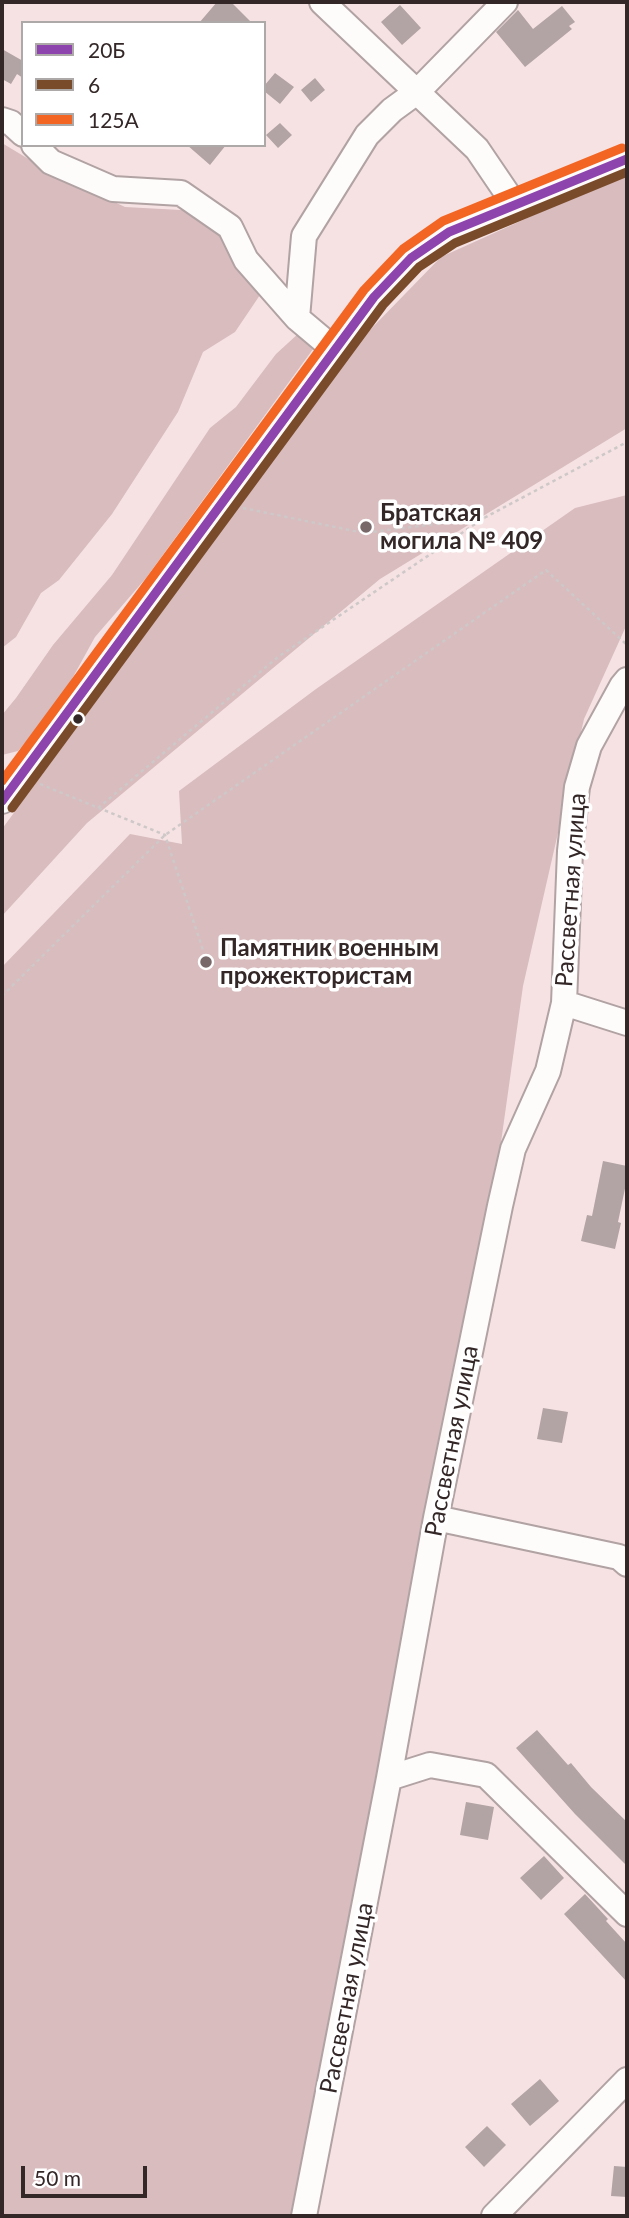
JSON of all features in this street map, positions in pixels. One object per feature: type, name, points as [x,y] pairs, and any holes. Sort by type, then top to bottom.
[{"type":"street","points":[[322,2],[477,149],[515,205]]},
{"type":"street","points":[[298,318],[304,236],[367,135],[392,110],[418,91],[505,2]]},
{"type":"street","points":[[2,120],[21,132]]},
{"type":"street","points":[[36,147],[51,162],[113,189],[181,193],[230,227],[246,260],[298,318],[335,349]]},
{"type":"street","points":[[2,801],[11,774],[222,504],[374,297],[411,258],[449,232],[627,159]]},
{"type":"street","name":"Рассветная улица","points":[[304,2216],[389,1778],[436,1518],[513,1149],[548,1071],[564,1003],[570,851],[577,788],[589,746],[625,686]]},
{"type":"street","points":[[564,1003],[627,1023]]},
{"type":"street","points":[[436,1518],[619,1557],[627,1564]]},
{"type":"street","points":[[389,1778],[430,1765],[486,1775],[627,1914]]},
{"type":"street","points":[[494,2216],[627,2080]]},
{"type":"path","points":[[97,808],[278,657],[484,518],[627,442]]},
{"type":"path","points":[[222,504],[364,533],[484,518]]},
{"type":"path","points":[[2,996],[164,835],[546,570],[627,645]]},
{"type":"path","points":[[11,774],[164,835],[204,954]]},
{"type":"shaded area","points":[[2,143],[50,172],[125,207],[199,211],[223,233],[260,295],[235,332],[203,352],[178,412],[112,514],[59,580],[41,593],[16,637],[2,648]]},
{"type":"shaded area","points":[[627,173],[627,428],[380,579],[87,823],[2,916],[2,829],[367,333],[441,257]]},
{"type":"shaded area","points":[[299,333],[316,345],[146,578],[95,637],[57,706],[18,751],[2,755],[2,715],[53,645],[112,575],[210,428],[236,407],[276,354]]},
{"type":"shaded area","points":[[627,495],[627,624],[584,719],[523,986],[482,1277],[293,2216],[2,2216],[2,967],[130,834],[182,844],[179,791],[316,689],[575,508]]},
{"type":"building","points":[[217,2],[231,2],[250,21],[201,21]]},
{"type":"building","points":[[400,5],[421,28],[402,45],[381,22]]},
{"type":"building","points":[[562,6],[575,22],[569,26],[572,29],[525,67],[496,32],[518,10],[533,29]]},
{"type":"building","points":[[2,49],[21,60],[21,77],[17,74],[11,84],[2,79]]},
{"type":"building","points":[[275,73],[294,87],[280,104],[266,93],[266,84]]},
{"type":"building","points":[[315,78],[325,90],[311,102],[301,90]]},
{"type":"building","points":[[280,123],[292,135],[278,148],[266,135]]},
{"type":"building","points":[[189,147],[224,147],[210,165]]},
{"type":"building","points":[[603,1161],[627,1166],[618,1222],[621,1223],[615,1249],[581,1241],[587,1215],[592,1216]]},
{"type":"building","points":[[543,1408],[568,1412],[562,1443],[537,1439]]},
{"type":"building","points":[[537,1730],[568,1765],[571,1763],[627,1822],[627,1866],[575,1814],[516,1748]]},
{"type":"building","points":[[466,1802],[494,1807],[488,1840],[460,1835]]},
{"type":"building","points":[[544,1856],[564,1878],[541,1900],[520,1878]]},
{"type":"building","points":[[585,1894],[627,1944],[627,1982],[564,1914]]},
{"type":"building","points":[[540,2079],[559,2101],[530,2126],[511,2104]]},
{"type":"building","points":[[487,2126],[506,2145],[484,2167],[465,2147]]},
{"type":"building","points":[[614,2166],[627,2167],[627,2197],[611,2196]]},
{"type":"transit line","name":"125А","points":[[2,781],[364,290],[403,249],[443,221],[622,148]]},
{"type":"transit line","name":"20Б","points":[[2,801],[374,297],[411,258],[449,232],[627,159]]},
{"type":"transit line","name":"6","points":[[12,808],[383,305],[419,267],[455,243],[627,172]]},
{"type":"place","name":"Братская могила № 409","points":[[366,527]]},
{"type":"place","name":"Памятник военным прожектористам","points":[[206,962]]}]
